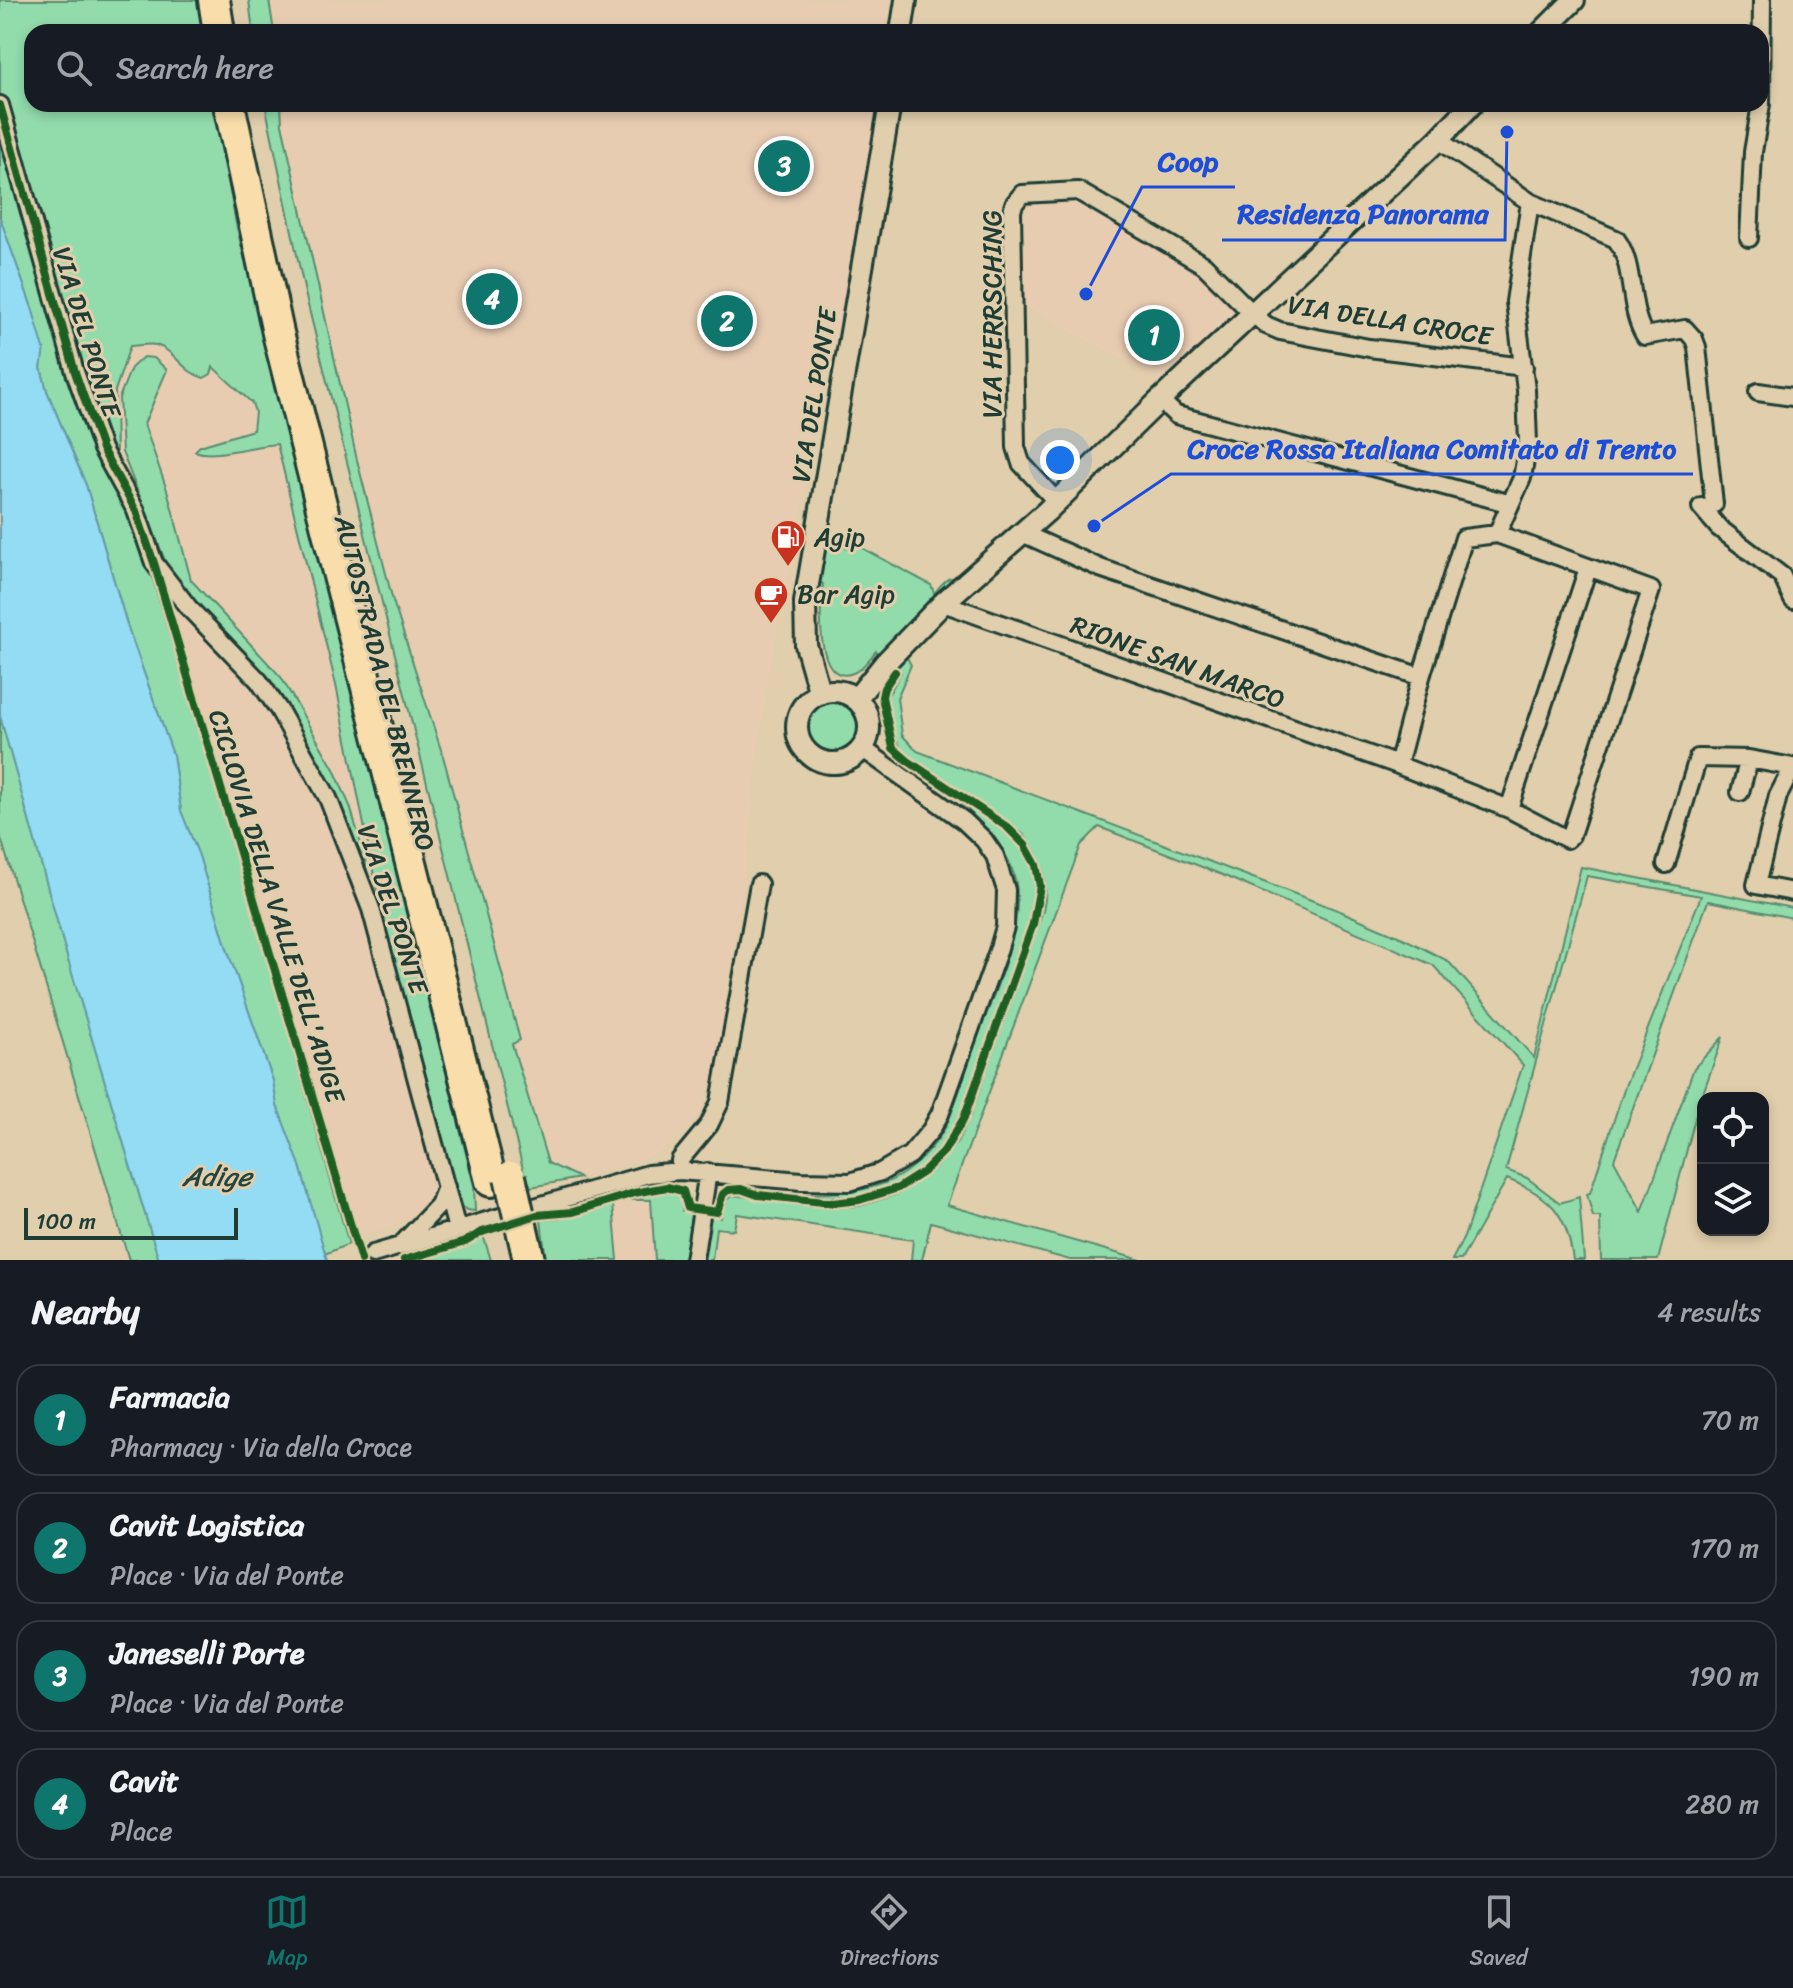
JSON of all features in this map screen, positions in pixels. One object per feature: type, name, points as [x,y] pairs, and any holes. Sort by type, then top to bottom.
[{"type":"highway","points":[[214,0],[218,24]]},
{"type":"highway","points":[[233,0],[236,24]]},
{"type":"highway","name":"AUTOSTRADA DEL BRENNERO","points":[[231,112],[278,333],[501,1179],[529,1260]]},
{"type":"highway","name":"AUTOSTRADA DEL BRENNERO","points":[[250,112],[303,361],[501,1179],[510,1260]]},
{"type":"street","points":[[902,24],[906,0]]},
{"type":"street","points":[[1550,24],[1574,0]]},
{"type":"street","points":[[1762,0],[1762,24]]},
{"type":"street","name":"VIA DEL PONTE","points":[[0,105],[75,372],[102,449],[141,520],[154,563],[188,607],[259,681],[279,710],[328,798],[371,909],[457,1229]]},
{"type":"street","name":"VIA DEL PONTE","points":[[820,694],[806,645],[805,602],[889,112]]},
{"type":"street","name":"VIA DELLA CROCE","points":[[856,699],[885,663],[943,603],[1056,501],[1464,112]]},
{"type":"street","points":[[1749,238],[1753,152],[1760,112]]},
{"type":"street","points":[[1438,140],[1530,202],[1616,239],[1624,250],[1636,322],[1645,336],[1685,329],[1694,339],[1709,511],[1782,576],[1793,600]]},
{"type":"street","name":"VIA HERRSCHING","points":[[1056,501],[1021,463],[1016,447],[1012,211],[1018,198],[1029,192],[1078,191],[1204,265],[1253,314]]},
{"type":"street","points":[[1398,765],[1421,677],[1464,538],[1497,534],[1522,478],[1528,443],[1516,287],[1530,202]]},
{"type":"street","name":"VIA DELLA CROCE","points":[[1253,314],[1280,331],[1369,348],[1524,367]]},
{"type":"street","points":[[1758,392],[1793,397]]},
{"type":"street","points":[[1160,400],[1176,415],[1504,502]]},
{"type":"street","points":[[1022,533],[1100,568],[1421,677]]},
{"type":"street","name":"RIONE SAN MARCO","points":[[943,603],[1398,765],[1509,809],[1567,839],[1571,835],[1651,590],[1497,534]]},
{"type":"street","points":[[1509,809],[1588,568]]},
{"type":"street","points":[[844,693],[856,699],[868,720],[867,739],[862,748],[852,757],[835,763],[820,760],[806,751],[798,732],[799,716],[808,702],[820,694],[844,693]]},
{"type":"street","points":[[373,1254],[621,1180],[680,1171],[835,1183],[867,1178],[897,1164],[920,1144],[931,1130],[951,1088],[1001,939],[1007,908],[1006,890],[995,856],[984,840],[964,821],[862,748]]},
{"type":"street","points":[[1666,864],[1698,758],[1749,759],[1793,767],[1778,796],[1756,885],[1793,892]]},
{"type":"street","points":[[1740,792],[1749,759]]},
{"type":"street","points":[[680,1171],[680,1160],[709,1125],[720,1102],[759,884]]},
{"type":"street","points":[[694,1260],[708,1172]]},
{"type":"street","points":[[401,1246],[439,1205],[447,1186]]},
{"type":"shaded area","points":[[269,0],[892,0],[888,24],[273,24]]},
{"type":"shaded area","points":[[0,25],[24,30],[24,112],[211,112],[274,433],[336,685],[373,868],[361,871],[293,726],[172,578],[122,452],[106,453],[76,371],[0,97]]},
{"type":"shaded area","points":[[281,112],[875,112],[854,245],[764,695],[749,844],[714,1072],[700,1113],[690,1125],[670,1145],[633,1162],[580,1178],[548,1163],[512,1044],[520,1040],[443,756],[393,601],[357,460]]},
{"type":"shaded area","points":[[1075,200],[1199,272],[1232,309],[1231,317],[1164,382],[1024,305],[1022,208],[1029,201]]},
{"type":"shaded area","points":[[181,606],[256,683],[312,778],[371,924],[438,1187],[429,1203],[378,1232],[358,1236],[246,846],[172,611]]},
{"type":"shaded area","points":[[631,1200],[666,1201],[680,1260],[583,1260],[613,1205],[623,1202],[625,1209],[633,1207]]},
{"type":"green space","points":[[0,0],[199,0],[202,24],[24,24],[24,112],[215,112],[236,224],[474,1186],[475,1211],[459,1205],[382,927],[336,685],[277,444],[223,453],[195,451],[200,446],[253,430],[255,412],[252,403],[213,367],[211,374],[204,378],[190,372],[163,348],[153,344],[130,346],[115,391],[116,461],[76,371],[0,97]]},
{"type":"green space","points":[[249,0],[269,0],[273,24],[252,24]]},
{"type":"green space","points":[[267,112],[281,112],[357,460],[393,601],[443,756],[520,1040],[512,1044],[548,1163],[580,1178],[531,1187],[524,1173],[305,293]]},
{"type":"green space","points":[[0,130],[62,349],[135,522],[232,837],[349,1244],[325,1254],[300,1166],[277,1106],[273,1081],[227,949],[199,856],[181,811],[173,755],[127,625],[86,485],[47,391],[41,368],[43,349],[32,308],[0,218]]},
{"type":"green space","points":[[143,357],[154,358],[167,370],[144,424],[168,493],[191,580],[281,677],[334,769],[350,806],[364,854],[373,902],[293,726],[172,578],[122,452],[119,398],[131,368]]},
{"type":"green space","points":[[828,538],[847,548],[851,542],[931,585],[934,593],[947,579],[959,579],[882,656],[876,651],[863,667],[853,673],[840,674],[831,668],[822,641],[823,584],[819,582]]},
{"type":"green space","points":[[905,654],[911,665],[897,698],[902,735],[917,751],[1340,911],[1405,939],[1448,961],[1534,1058],[1581,867],[1793,908],[1793,918],[1708,901],[1614,1160],[1642,1212],[1694,1068],[1723,1037],[1703,1092],[1697,1092],[1697,1111],[1658,1260],[1601,1260],[1600,1217],[1593,1217],[1587,1194],[1590,1193],[1625,1086],[1701,896],[1587,876],[1506,1170],[1527,1178],[1560,1203],[1579,1197],[1584,1260],[1573,1260],[1566,1230],[1554,1208],[1535,1192],[1507,1179],[1461,1260],[1452,1260],[1464,1237],[1523,1065],[1433,965],[1220,874],[1099,827],[1081,845],[947,1205],[1141,1260],[1070,1260],[931,1222],[922,1260],[911,1260],[913,1240],[737,1214],[734,1230],[716,1228],[712,1260],[702,1260],[710,1216],[721,1218],[725,1202],[732,1195],[832,1208],[860,1206],[898,1194],[936,1167],[957,1142],[970,1118],[1043,911],[1045,890],[1042,870],[1035,851],[1023,834],[903,752],[895,737],[887,697],[901,673],[895,667]]},
{"type":"green space","points":[[834,700],[853,708],[861,727],[853,746],[834,754],[815,746],[807,727],[815,708]]},
{"type":"green space","points":[[0,716],[68,960],[159,1260],[129,1260],[0,835]]},
{"type":"green space","points":[[958,800],[1008,833],[1020,846],[1030,860],[1036,896],[1031,919],[966,1103],[945,1143],[931,1160],[894,1185],[852,1196],[804,1195],[864,1189],[899,1176],[931,1148],[953,1109],[1004,966],[1017,903],[1013,871],[1002,848]]},
{"type":"green space","points":[[664,1192],[678,1193],[683,1203],[682,1211],[693,1213],[686,1260],[655,1260],[651,1200],[631,1200]]},
{"type":"green space","points":[[613,1205],[618,1260],[546,1260],[541,1220],[558,1219]]},
{"type":"green space","points":[[483,1235],[491,1260],[420,1260],[469,1246]]},
{"type":"water","name":"Adige","points":[[0,218],[44,349],[41,368],[47,391],[86,485],[127,625],[173,755],[181,811],[199,856],[227,949],[273,1081],[277,1106],[300,1166],[327,1260],[159,1260],[68,960],[0,716]]},
{"type":"cycle path","name":"CICLOVIA DELLA VALLE DELL'ADIGE","points":[[0,105],[75,372],[102,449],[136,511],[154,563],[361,1260]]},
{"type":"cycle path","points":[[404,1260],[465,1242],[482,1232],[537,1215],[573,1212],[634,1193],[667,1187],[683,1191],[688,1208],[717,1212],[723,1194],[728,1190],[741,1189],[758,1195],[833,1203],[859,1200],[898,1188],[923,1172],[944,1151],[964,1118],[1033,924],[1040,886],[1036,865],[1025,845],[1007,827],[893,748],[882,697],[895,672]]},
{"type":"place","name":"Residenza Panorama","points":[[1507,132]]},
{"type":"place","name":"Janeselli Porte","points":[[784,166]]},
{"type":"place","name":"Coop","points":[[1086,294]]},
{"type":"place","name":"Cavit","points":[[492,299]]},
{"type":"place","name":"Cavit Logistica","points":[[727,321]]},
{"type":"place","name":"Farmacia","points":[[1154,335]]},
{"type":"place","name":"Croce Rossa Italiana Comitato di Trento","points":[[1094,526]]},
{"type":"place","name":"Agip","points":[[788,568]]},
{"type":"place","name":"Bar Agip","points":[[771,625]]}]
